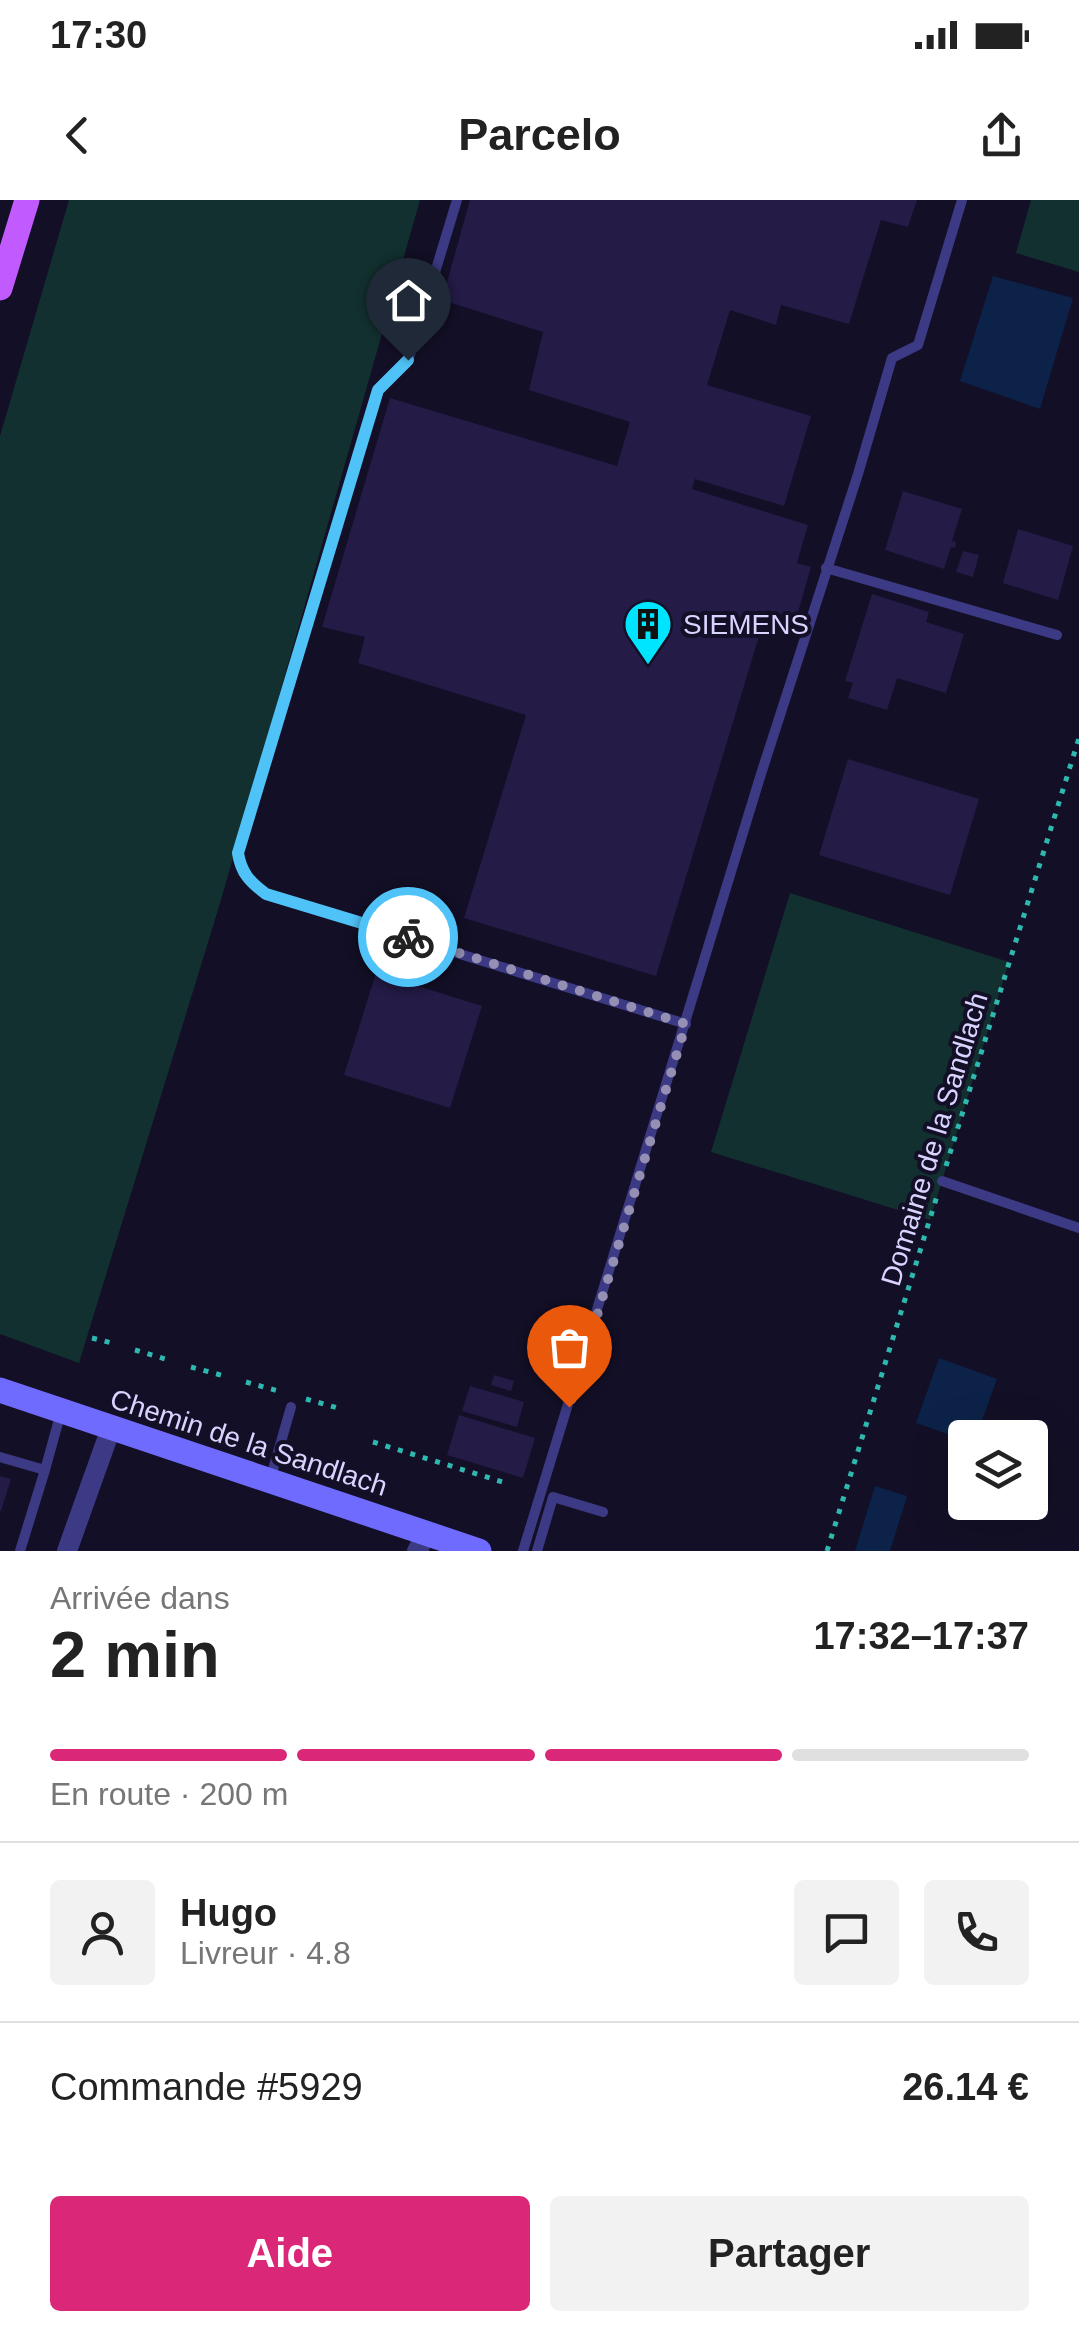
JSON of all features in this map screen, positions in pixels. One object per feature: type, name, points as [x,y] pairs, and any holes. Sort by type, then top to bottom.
[{"type":"main road","points":[[0,288],[27,200]]},
{"type":"street","name":"Chemin de la Sandlach","points":[[0,1390],[270,1481],[422,1542],[478,1551]]},
{"type":"street","points":[[67,1551],[111,1428]]},
{"type":"lane","points":[[457,200],[408,360],[378,390],[238,853],[240,866],[248,881],[266,894],[686,1024]]},
{"type":"lane","points":[[524,1551],[892,358],[918,345],[962,200]]},
{"type":"lane","points":[[826,568],[1057,635]]},
{"type":"lane","points":[[942,1181],[1079,1228]]},
{"type":"lane","points":[[270,1481],[291,1407]]},
{"type":"lane","points":[[20,1551],[62,1411]]},
{"type":"lane","points":[[0,1457],[45,1470]]},
{"type":"lane","points":[[537,1551],[553,1496],[603,1512]]},
{"type":"path","name":"Domaine de la Sandlach","points":[[827,1551],[1079,738]]},
{"type":"path","points":[[92,1338],[116,1344]]},
{"type":"path","points":[[135,1350],[172,1361]]},
{"type":"path","points":[[191,1367],[228,1377]]},
{"type":"path","points":[[246,1382],[283,1392]]},
{"type":"path","points":[[303,1398],[338,1408]]},
{"type":"path","points":[[372,1442],[506,1483]]},
{"type":"green space","points":[[69,200],[420,200],[221,900],[79,1363],[0,1334],[0,436]]},
{"type":"green space","points":[[1031,200],[1079,200],[1079,272],[1016,253]]},
{"type":"green space","points":[[790,893],[1009,962],[930,1220],[711,1152]]},
{"type":"water","points":[[993,276],[1073,298],[1040,409],[960,381]]},
{"type":"water","points":[[939,1358],[997,1379],[982,1420],[948,1420],[948,1434],[916,1423]]},
{"type":"water","points":[[875,1486],[907,1496],[890,1551],[855,1551]]},
{"type":"building","points":[[470,200],[917,200],[908,227],[881,220],[849,324],[781,305],[776,325],[730,310],[707,385],[811,416],[784,506],[695,479],[692,489],[808,525],[797,563],[811,567],[796,619],[767,610],[656,976],[464,918],[526,715],[358,663],[365,637],[322,627],[390,398],[617,466],[630,422],[529,390],[543,332],[442,300]]},
{"type":"building","points":[[903,491],[962,509],[952,541],[956,542],[955,548],[951,547],[944,569],[885,550]]},
{"type":"building","points":[[1018,529],[1073,546],[1058,600],[1003,583]]},
{"type":"building","points":[[963,551],[979,555],[973,577],[956,572]]},
{"type":"building","points":[[872,594],[929,612],[926,622],[964,634],[946,693],[897,678],[887,710],[848,698],[853,683],[845,681]]},
{"type":"building","points":[[848,759],[979,799],[950,895],[819,855]]},
{"type":"building","points":[[376,973],[482,1006],[450,1108],[344,1075]]},
{"type":"building","points":[[494,1375],[514,1381],[511,1391],[491,1385]]},
{"type":"building","points":[[470,1386],[524,1402],[517,1427],[462,1411]]},
{"type":"building","points":[[459,1415],[535,1438],[523,1478],[447,1455]]},
{"type":"building","points":[[0,1476],[11,1479],[1,1511],[0,1511]]},
{"type":"way so far","points":[[408,937],[686,1024],[569,1407]]},
{"type":"place","name":"SIEMENS","points":[[648,666]]},
{"type":"route","points":[[408,360],[378,390],[238,853],[248,881],[266,894],[408,937]]}]
